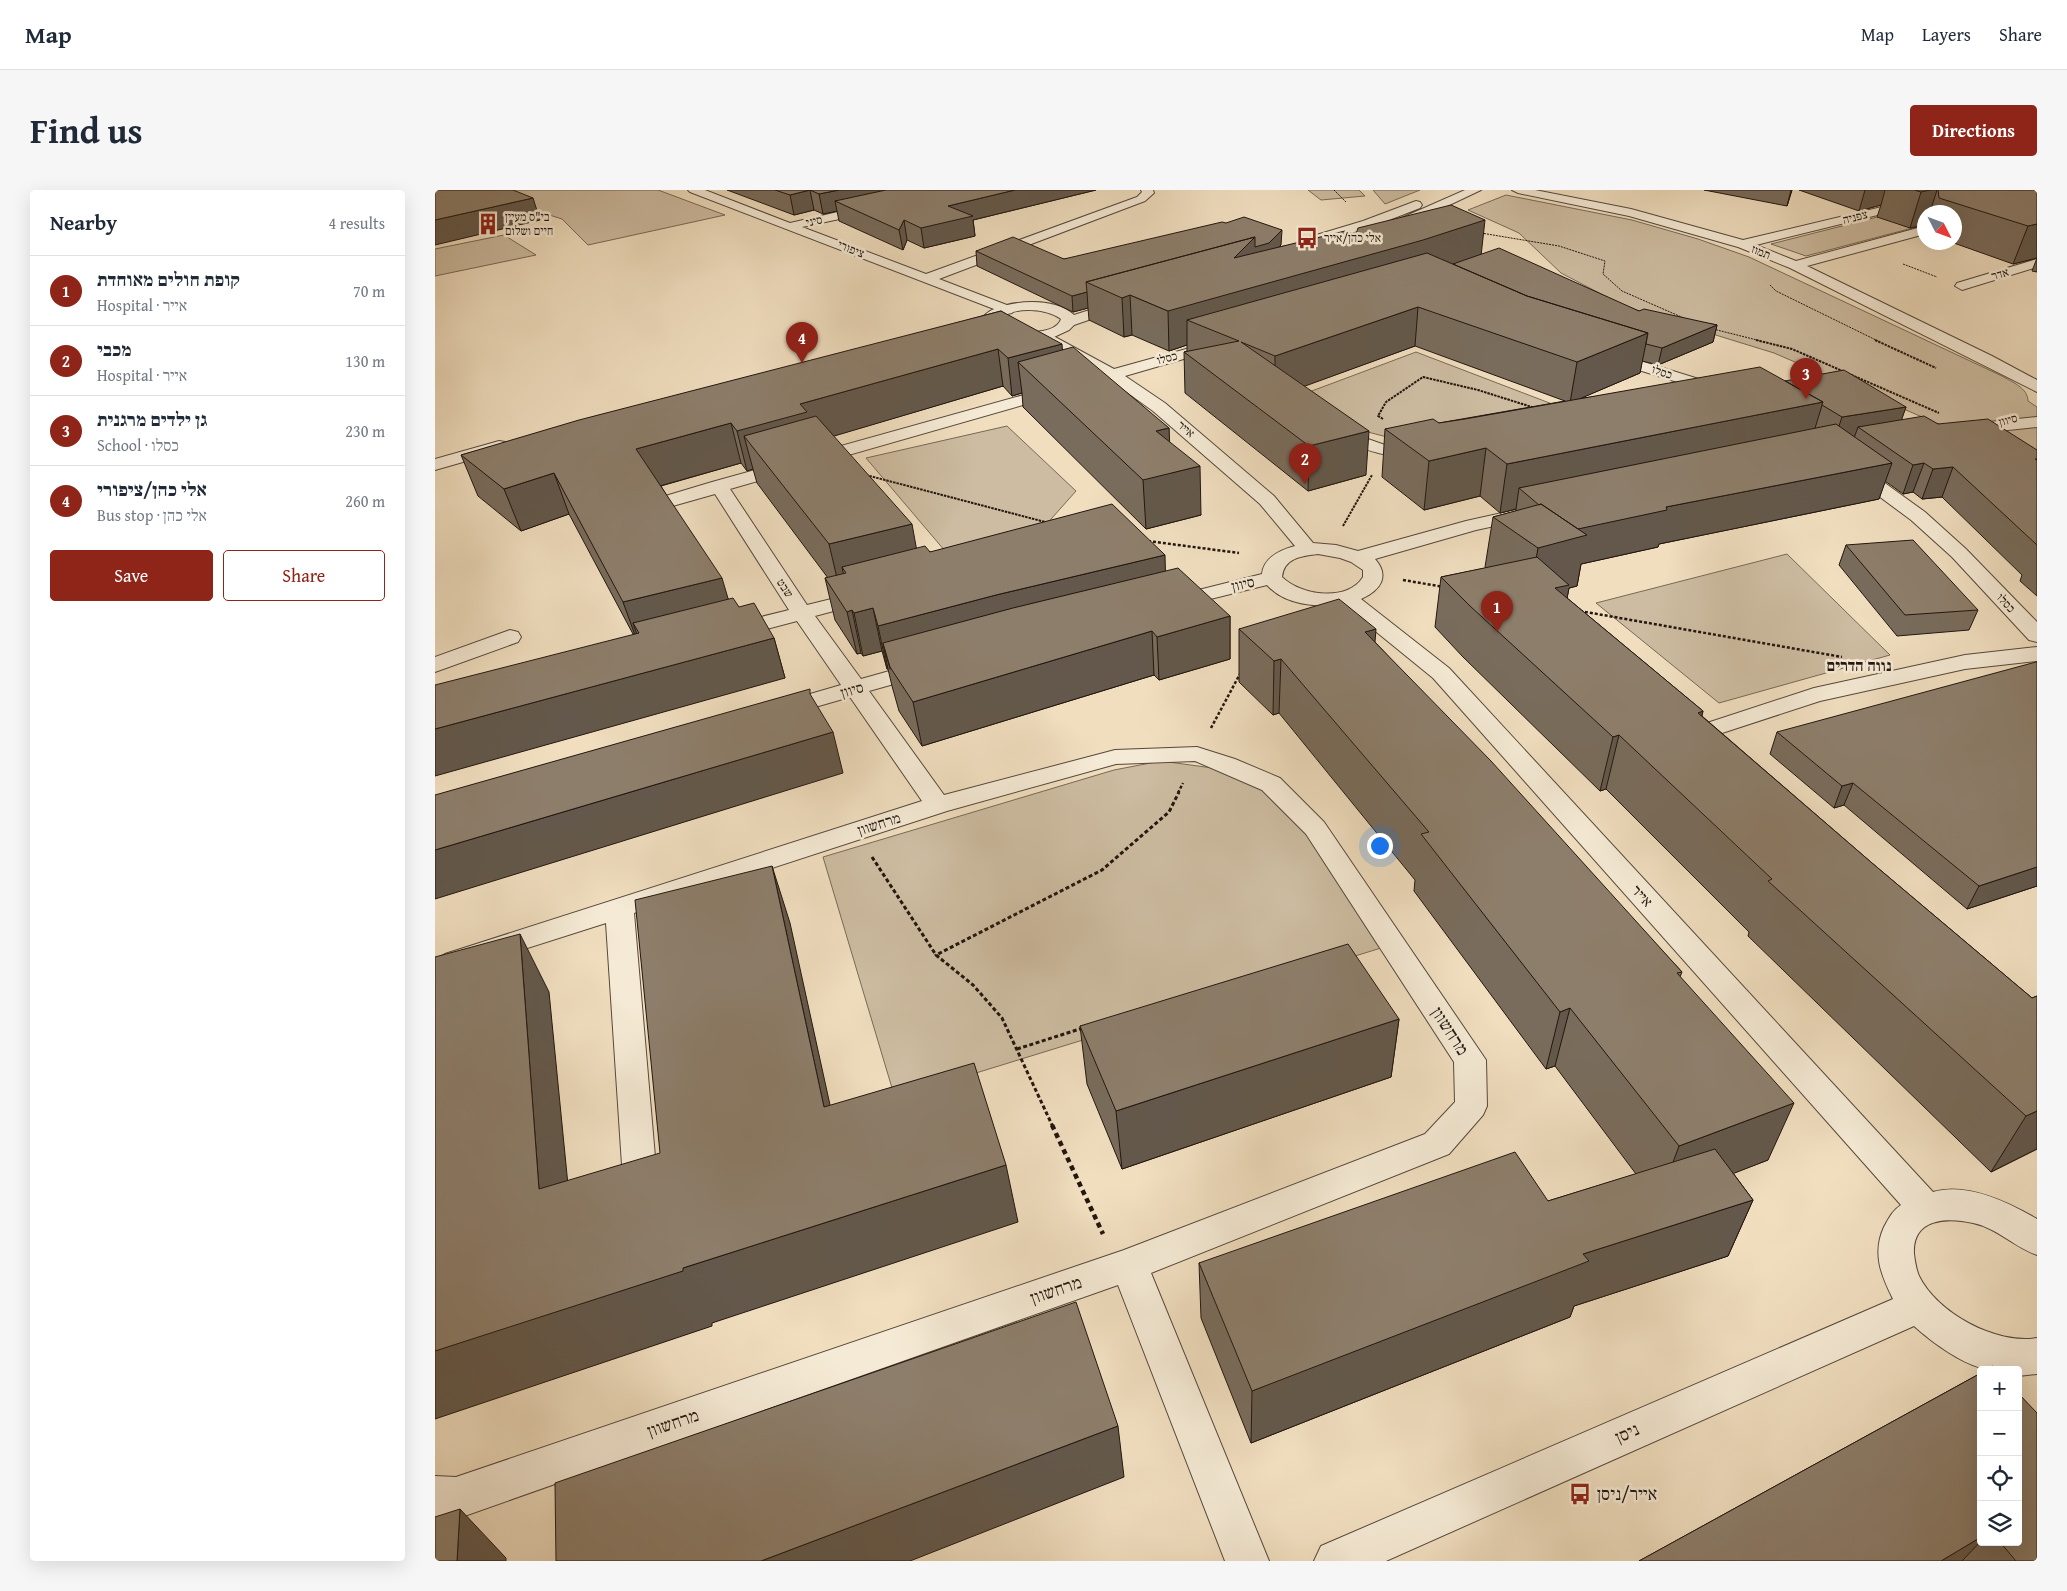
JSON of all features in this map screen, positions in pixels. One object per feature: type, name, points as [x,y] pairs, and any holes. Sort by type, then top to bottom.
[{"type":"street","name":"ציפורי","points":[[694,190],[1007,310]]},
{"type":"street","points":[[926,279],[1141,199],[1148,194],[1147,190]]},
{"type":"street","points":[[1449,190],[1297,251],[1390,227],[1475,190]]},
{"type":"street","name":"תמוז","points":[[1518,190],[1631,213],[1743,244],[1795,265],[1987,359],[2037,387]]},
{"type":"street","name":"צפניה","points":[[1743,244],[1967,190]]},
{"type":"street","name":"סיני","points":[[791,226],[884,205]]},
{"type":"street","points":[[1795,265],[1917,232]]},
{"type":"street","name":"אדר","points":[[1962,286],[2037,263]]},
{"type":"street","points":[[1070,302],[1043,308],[1007,310],[997,313],[959,335],[1000,334],[1021,337],[1044,335],[1065,327],[1069,322],[1133,295],[1106,296]]},
{"type":"street","points":[[1043,308],[1063,313],[1068,317],[1069,322]]},
{"type":"street","points":[[986,321],[986,326],[991,331],[1000,334]]},
{"type":"street","name":"אייר","points":[[1044,335],[1111,374],[1159,406],[1267,500],[1308,549]]},
{"type":"street","name":"כסלו","points":[[669,501],[1236,339]]},
{"type":"street","name":"כסלו","points":[[1587,350],[1647,367],[1732,396],[1699,400]]},
{"type":"street","name":"תמוז","points":[[1987,359],[2037,378]]},
{"type":"street","name":"סיוון","points":[[1976,428],[2037,412]]},
{"type":"street","name":"סיוון","points":[[1944,433],[2037,422]]},
{"type":"street","points":[[1345,436],[1387,450],[1434,450]]},
{"type":"street","points":[[435,465],[517,440]]},
{"type":"street","points":[[435,481],[511,457]]},
{"type":"street","name":"כסלו","points":[[1837,457],[1918,516],[1959,553],[2037,635]]},
{"type":"street","name":"שבט","points":[[719,486],[854,689],[938,805]]},
{"type":"street","points":[[1358,557],[1473,525],[1550,509]]},
{"type":"street","points":[[1308,549],[1340,550],[1358,557],[1367,563],[1372,570],[1373,578],[1368,586],[1346,597],[1323,599],[1300,596],[1287,591],[1272,578],[1272,570],[1275,563],[1283,556],[1308,549]]},
{"type":"street","name":"סיוון","points":[[1149,608],[1272,578]]},
{"type":"street","points":[[706,638],[889,591]]},
{"type":"street","name":"אייר","points":[[1346,597],[1441,673],[1926,1209]]},
{"type":"street","points":[[435,665],[510,637]]},
{"type":"street","points":[[1716,728],[1814,695],[1965,662],[2037,654]]},
{"type":"street","name":"סיוון","points":[[759,716],[945,662]]},
{"type":"street","name":"מרחשוון","points":[[435,974],[455,961],[938,805],[1115,757],[1197,754],[1226,764],[1271,784],[1315,828],[1469,1060],[1471,1106],[1437,1144],[1129,1265],[465,1495],[456,1498],[435,1497]]},
{"type":"street","points":[[619,908],[640,1180]]},
{"type":"street","points":[[2037,1239],[2026,1230],[2000,1215],[1973,1207],[1947,1204],[1926,1209],[1908,1220],[1897,1237],[1895,1258],[1902,1282],[1919,1306],[1943,1328],[1972,1345],[2003,1355],[2037,1356]]},
{"type":"street","points":[[1129,1265],[1247,1561]]},
{"type":"street","name":"ניסן","points":[[1336,1561],[1919,1306]]},
{"type":"path","points":[[1480,232],[1552,244],[1584,252],[1605,261],[1603,274],[1621,292],[1687,319]]},
{"type":"path","points":[[1860,248],[1962,286]]},
{"type":"path","points":[[1713,329],[1792,349],[1976,428]]},
{"type":"path","points":[[1339,533],[1399,426],[1378,416],[1386,402],[1423,377],[1477,390],[1543,411]]},
{"type":"path","points":[[842,451],[867,476],[1054,524]]},
{"type":"path","points":[[1141,541],[1239,553]]},
{"type":"path","points":[[1400,579],[1448,588]]},
{"type":"path","points":[[1573,610],[1843,658],[1873,682]]},
{"type":"path","points":[[936,956],[1103,870],[1169,812],[1197,754],[1243,668]]},
{"type":"path","points":[[855,832],[936,956],[973,985],[1002,1018],[1100,1230],[1129,1265]]},
{"type":"path","points":[[1017,1049],[1093,1026]]},
{"type":"shaded area","points":[[471,190],[658,190],[725,215],[588,245],[562,219]]},
{"type":"shaded area","points":[[1308,190],[1359,190],[1365,196],[1321,200]]},
{"type":"shaded area","points":[[1373,190],[1420,190],[1385,204]]},
{"type":"shaded area","points":[[1968,194],[1960,205],[1925,205]]},
{"type":"shaded area","points":[[1506,195],[1632,220],[1698,239],[1749,257],[2002,376],[2022,389],[2028,401],[2037,407],[2037,470],[1943,426],[1774,353],[1628,308],[1561,273],[1519,233],[1468,210]]},
{"type":"shaded area","points":[[1917,207],[1917,227],[1806,256],[1771,244]]},
{"type":"shaded area","points":[[504,235],[536,255],[435,276],[435,249]]},
{"type":"shaded area","points":[[1416,352],[1560,407],[1391,438],[1360,430],[1293,398]]},
{"type":"shaded area","points":[[1007,426],[1076,491],[1036,536],[951,558],[866,458]]},
{"type":"shaded area","points":[[1787,554],[1890,655],[1719,703],[1596,603]]},
{"type":"shaded area","points":[[1161,761],[1220,769],[1283,795],[1394,944],[895,1098],[823,857],[1114,770]]},
{"type":"building","points":[[435,190],[513,190],[533,198],[435,220]]},
{"type":"building","points":[[775,190],[810,190],[790,195]]},
{"type":"building","points":[[810,190],[839,190],[819,194]]},
{"type":"building","points":[[886,190],[1015,190],[948,206],[973,216],[921,228],[904,220],[899,230],[835,201]]},
{"type":"building","points":[[1938,190],[2037,190],[2037,224],[2028,226],[1939,198]]},
{"type":"building","points":[[1451,205],[1485,220],[1423,240],[1168,311],[1130,295],[1122,298],[1086,282],[1255,237],[1234,258],[1345,231],[1356,234],[1358,228]]},
{"type":"building","points":[[1244,217],[1282,230],[1269,243],[1255,247],[1255,237],[1086,282],[1087,292],[1072,296],[976,251],[1013,237],[1064,259],[1222,222],[1226,223]]},
{"type":"building","points":[[1499,248],[1639,311],[1644,309],[1717,325],[1662,348],[1646,344],[1648,333],[1527,296],[1453,264]]},
{"type":"building","points":[[1427,253],[1527,296],[1648,333],[1577,362],[1418,307],[1275,356],[1241,342],[1369,431],[1309,446],[1184,352],[1239,341],[1187,320]]},
{"type":"building","points":[[1001,311],[1062,344],[1008,358],[998,349],[800,404],[807,412],[737,431],[731,423],[636,449],[722,578],[623,602],[554,473],[504,489],[461,455],[579,420]]},
{"type":"building","points":[[1073,347],[1169,428],[1156,431],[1200,466],[1143,480],[1018,362]]},
{"type":"building","points":[[1760,367],[1823,402],[1507,464],[1486,448],[1429,461],[1385,429],[1433,419],[1439,423],[1465,419]]},
{"type":"building","points":[[1844,370],[1906,407],[1842,417],[1822,405],[1823,402],[1785,381]]},
{"type":"building","points":[[816,416],[912,524],[829,544],[744,436]]},
{"type":"building","points":[[1924,416],[1938,424],[1988,419],[2037,450],[2037,459],[2035,459],[2037,460],[2037,545],[1953,467],[1933,469],[1924,463],[1913,465],[1858,427]]},
{"type":"building","points":[[1836,424],[1892,463],[1666,507],[1667,510],[1578,529],[1541,504],[1539,505],[1519,488]]},
{"type":"building","points":[[1112,504],[1165,555],[996,595],[878,626],[873,608],[854,613],[852,610],[847,612],[825,578],[846,573],[842,567],[925,546],[930,552]]},
{"type":"building","points":[[1541,504],[1587,535],[1538,548],[1493,517]]},
{"type":"building","points":[[1913,540],[1978,610],[1905,615],[1846,545]]},
{"type":"building","points":[[1537,557],[1569,585],[1555,588],[1703,711],[1698,713],[1872,863],[2032,998],[2037,996],[2037,1111],[2026,1116],[1768,881],[1772,879],[1619,735],[1613,737],[1441,577]]},
{"type":"building","points":[[1178,568],[1230,616],[1157,637],[1152,631],[913,702],[890,667],[883,643],[1013,608]]},
{"type":"building","points":[[733,598],[739,607],[754,603],[774,638],[435,729],[435,685],[639,633],[633,623]]},
{"type":"building","points":[[1339,599],[1376,629],[1365,632],[1491,761],[1682,972],[1677,973],[1794,1103],[1679,1146],[1570,1008],[1560,1012],[1421,834],[1429,832],[1281,659],[1274,661],[1239,629]]},
{"type":"building","points":[[2037,662],[2037,867],[1979,886],[1853,783],[1842,786],[1777,732]]},
{"type":"building","points":[[810,689],[810,694],[833,732],[435,850],[435,795]]},
{"type":"building","points":[[772,866],[824,1107],[974,1063],[1006,1165],[683,1268],[683,1271],[435,1351],[435,957],[520,934],[539,1189],[660,1153],[635,900]]},
{"type":"building","points":[[1348,944],[1399,1019],[1116,1111],[1080,1026]]},
{"type":"building","points":[[1715,1149],[1753,1200],[1583,1254],[1589,1261],[1252,1391],[1199,1263],[1515,1152],[1548,1201]]},
{"type":"building","points":[[1076,1302],[1118,1426],[761,1561],[556,1561],[555,1483]]},
{"type":"building","points":[[1977,1375],[1977,1539],[1941,1561],[1639,1561]]},
{"type":"building","points":[[2022,1397],[2037,1413],[2037,1561],[2016,1561],[2003,1546],[2022,1546]]},
{"type":"building","points":[[460,1509],[457,1561],[435,1561],[435,1517]]},
{"type":"place","name":"בי\"ס מעיין חיים ושלום","points":[[488,224]]},
{"type":"place","name":"אלי כהן/אייר","points":[[1307,238]]},
{"type":"place","name":"אלי כהן/ציפורי","points":[[802,363]]},
{"type":"place","name":"גן ילדים מרגנית","points":[[1806,399]]},
{"type":"place","name":"מכבי","points":[[1305,484]]},
{"type":"place","name":"קופת חולים מאוחדת","points":[[1497,632]]},
{"type":"place","name":"אייר/ניסן","points":[[1580,1494]]},
{"type":"district","name":"נווה הדרים","points":[[1859,665]]}]
